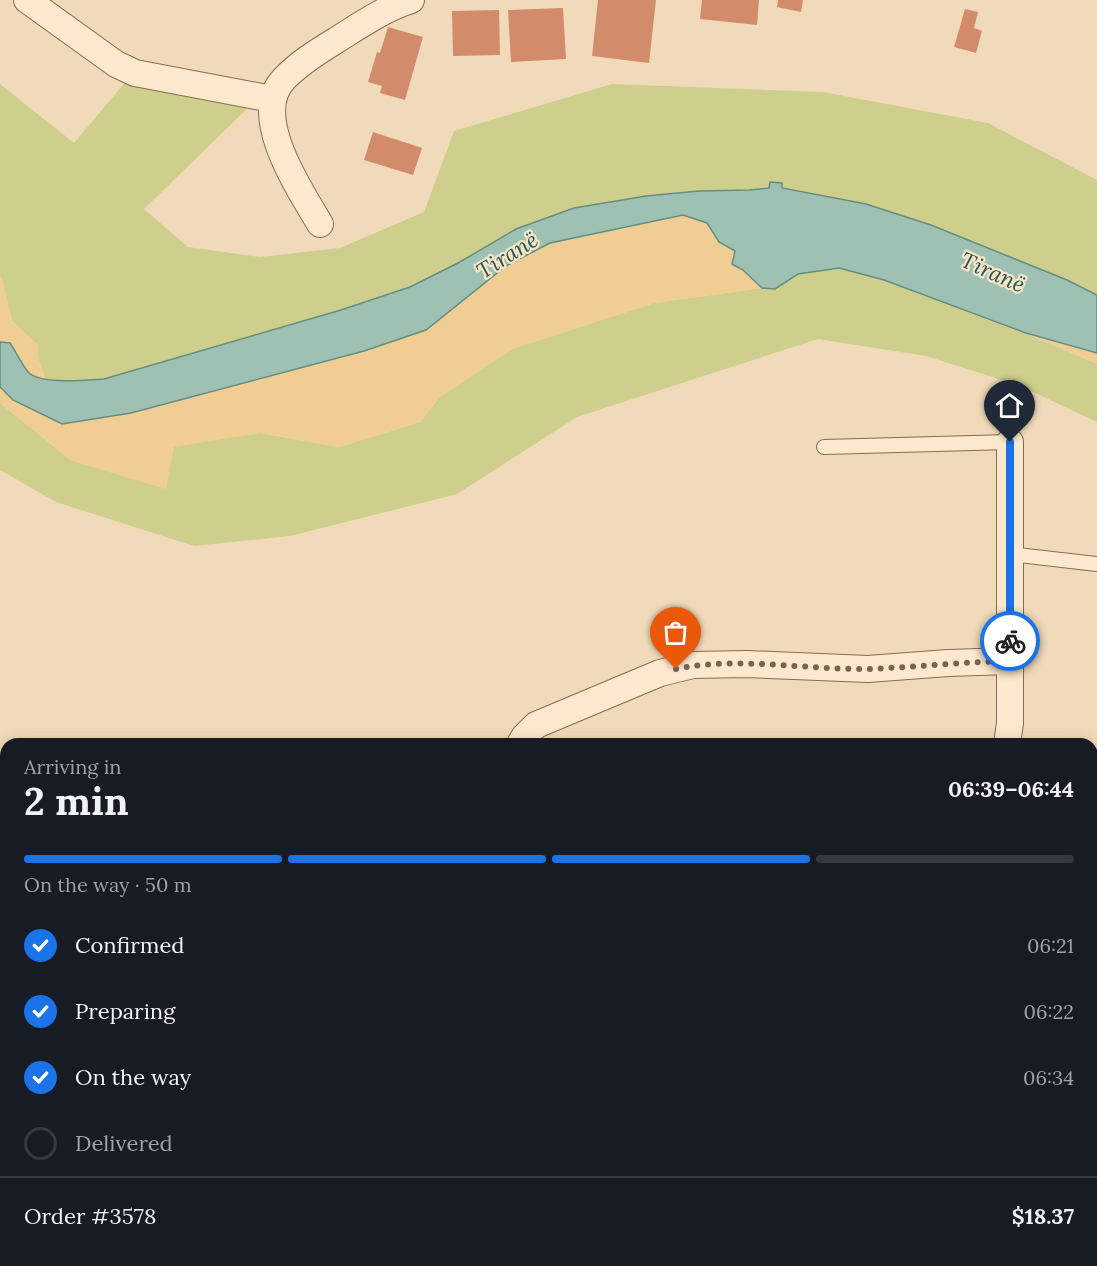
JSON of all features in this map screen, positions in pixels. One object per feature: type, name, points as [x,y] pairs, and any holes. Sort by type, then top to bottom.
[{"type":"street","points":[[27,0],[116,64],[135,73],[272,99]]},
{"type":"street","points":[[320,224],[282,156],[272,117],[272,99],[282,80],[315,54],[358,26],[406,1]]},
{"type":"street","points":[[1008,738],[1010,723],[1010,442]]},
{"type":"street","points":[[523,738],[536,725],[660,673],[693,665],[747,664],[868,669],[1010,661]]},
{"type":"lane","points":[[824,447],[1010,442]]},
{"type":"lane","points":[[1010,554],[1097,564]]},
{"type":"green space","points":[[128,79],[251,105],[144,209],[188,247],[260,257],[340,248],[424,212],[454,131],[612,84],[823,92],[988,123],[1097,180],[1097,295],[1067,280],[931,225],[769,183],[769,187],[750,190],[699,191],[646,196],[458,263],[410,287],[341,310],[104,379],[70,381],[45,379],[38,358],[38,345],[12,321],[0,276],[0,84],[74,143]]},
{"type":"green space","points":[[839,268],[938,299],[1002,323],[1097,364],[1097,422],[1018,385],[926,356],[818,339],[577,417],[457,494],[290,536],[194,546],[56,502],[0,470],[0,403],[72,461],[260,433],[339,447],[420,422],[440,397],[512,349],[654,303],[762,288],[775,289],[798,274]]},
{"type":"sand","points":[[683,215],[708,223],[719,242],[735,252],[732,264],[743,270],[762,288],[654,303],[512,349],[440,397],[420,422],[339,447],[260,433],[174,447],[166,489],[72,461],[0,403],[0,387],[13,400],[132,413],[364,351],[426,330],[506,266],[550,243]]},
{"type":"sand","points":[[0,276],[12,321],[38,345],[38,358],[45,379],[29,374],[10,343],[0,342]]},
{"type":"sand","points":[[1026,333],[1097,353],[1097,364]]},
{"type":"water","name":"Tiranë","points":[[770,182],[782,183],[782,188],[866,204],[931,225],[1067,280],[1097,295],[1097,353],[1026,333],[884,280],[839,268],[798,274],[775,289],[762,288],[743,270],[732,264],[735,251],[719,242],[707,223],[683,215],[550,243],[506,266],[426,330],[364,351],[131,413],[62,424],[13,400],[0,387],[0,342],[10,343],[25,369],[42,379],[64,381],[104,379],[341,310],[410,287],[458,263],[516,229],[574,208],[646,196],[769,188]]},
{"type":"building","points":[[598,0],[656,0],[649,63],[592,56]]},
{"type":"building","points":[[702,0],[759,0],[757,25],[700,19]]},
{"type":"building","points":[[778,0],[803,0],[801,12],[777,7]]},
{"type":"building","points":[[563,8],[566,59],[511,62],[508,10]]},
{"type":"building","points":[[965,9],[978,12],[974,28],[982,31],[976,53],[954,47]]},
{"type":"building","points":[[499,10],[500,55],[453,56],[452,11]]},
{"type":"building","points":[[388,27],[423,37],[405,100],[380,93],[382,86],[368,82]]},
{"type":"building","points":[[373,132],[422,148],[413,175],[364,160]]},
{"type":"way so far","points":[[676,669],[693,665],[747,664],[868,669],[1010,661],[1010,641]]},
{"type":"route","points":[[1010,442],[1010,641]]}]
